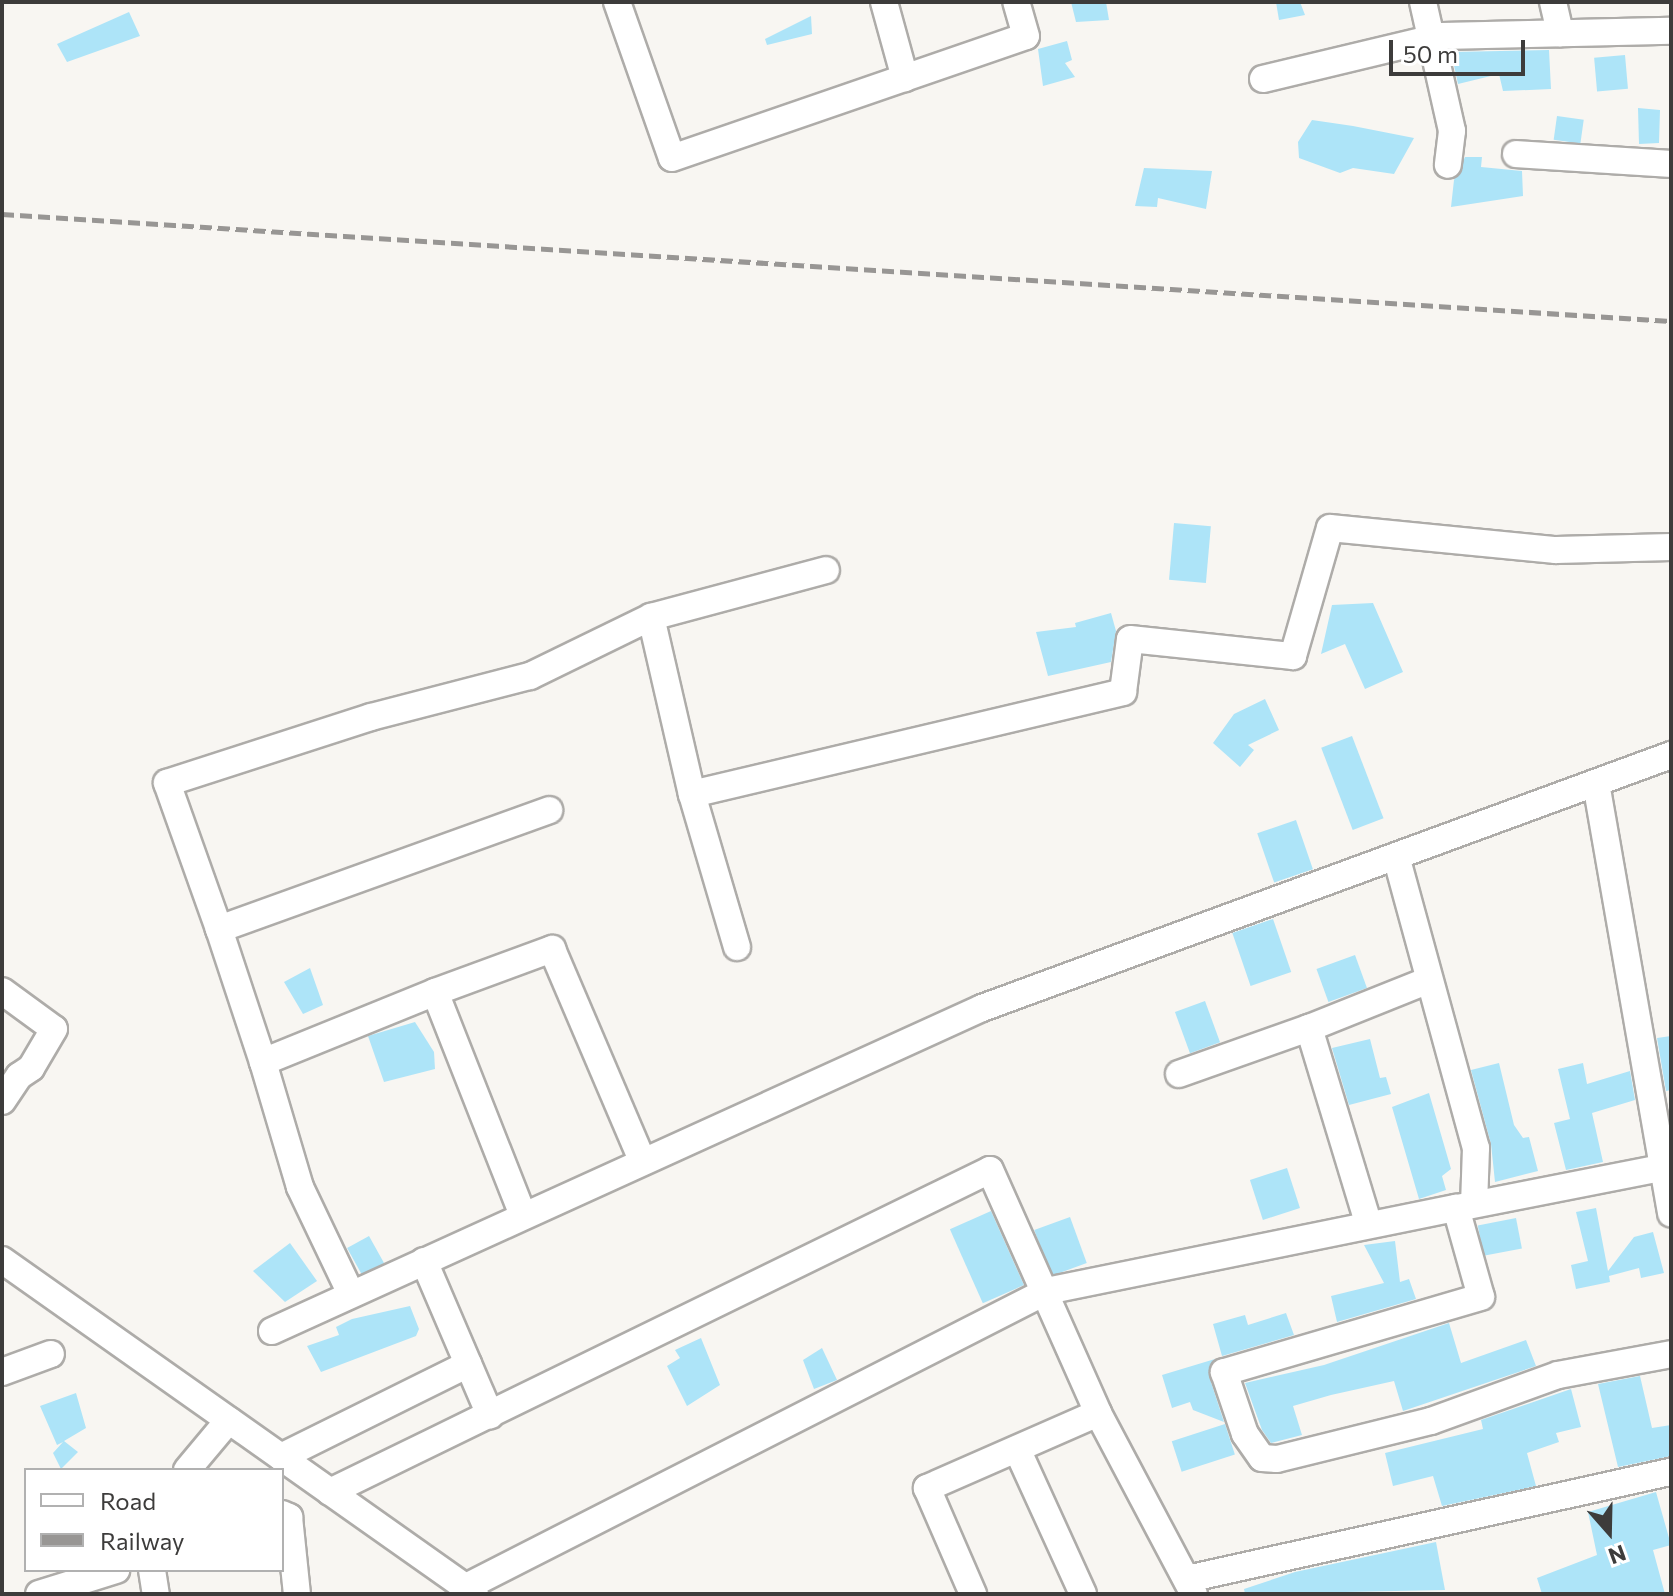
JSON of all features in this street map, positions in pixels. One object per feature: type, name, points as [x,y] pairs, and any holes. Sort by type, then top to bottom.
[{"type":"street","points":[[617,2],[672,158],[1026,36],[1016,2]]},
{"type":"street","points":[[884,2],[905,78]]},
{"type":"street","points":[[1423,2],[1452,131],[1448,165]]},
{"type":"street","points":[[1553,2],[1560,33]]},
{"type":"street","points":[[1263,79],[1432,39],[1671,31]]},
{"type":"street","points":[[1516,154],[1671,164]]},
{"type":"street","points":[[692,794],[1123,692],[1130,639],[1293,656],[1330,528],[1556,550],[1671,547]]},
{"type":"street","points":[[351,1294],[300,1187],[263,1062],[167,783],[371,717],[530,676],[651,617],[826,570]]},
{"type":"street","points":[[651,617],[692,794],[737,947]]},
{"type":"street","points":[[272,1331],[642,1160],[982,1008],[1671,755]]},
{"type":"street","points":[[1596,783],[1666,1166],[1671,1214]]},
{"type":"street","points":[[219,929],[549,810]]},
{"type":"street","points":[[1396,856],[1476,1148],[1465,1206],[1481,1297],[1224,1372],[1245,1434],[1262,1458],[1277,1459],[1431,1421],[1558,1375],[1671,1354]]},
{"type":"street","points":[[263,1062],[435,992],[552,949],[642,1160]]},
{"type":"street","points":[[1179,1074],[1309,1028],[1429,980]]},
{"type":"street","points":[[2,991],[54,1029],[31,1068],[19,1076],[2,1101]]},
{"type":"street","points":[[435,992],[523,1215]]},
{"type":"street","points":[[1309,1028],[1368,1222]]},
{"type":"street","points":[[2,1260],[470,1591],[1047,1291],[1368,1222],[1666,1166]]},
{"type":"street","points":[[330,1492],[990,1170],[1047,1291],[1098,1413],[1191,1586],[1671,1472]]},
{"type":"street","points":[[424,1261],[490,1415]]},
{"type":"street","points":[[2,1372],[51,1354]]},
{"type":"street","points":[[281,1457],[468,1364]]},
{"type":"street","points":[[973,1594],[927,1488],[1098,1413]]},
{"type":"street","points":[[195,1468],[229,1420]]},
{"type":"street","points":[[1017,1449],[1083,1594]]},
{"type":"street","points":[[284,1515],[289,1517],[297,1594]]},
{"type":"street","points":[[39,1594],[110,1572]]},
{"type":"street","points":[[152,1572],[156,1594]]},
{"type":"building","points":[[1071,2],[1106,2],[1109,20],[1076,22]]},
{"type":"building","points":[[1276,2],[1300,2],[1305,15],[1279,20]]},
{"type":"building","points":[[129,12],[140,36],[67,62],[57,44]]},
{"type":"building","points":[[811,16],[812,34],[767,45],[765,39]]},
{"type":"building","points":[[1067,41],[1072,60],[1065,63],[1075,77],[1043,86],[1038,49]]},
{"type":"building","points":[[1549,50],[1551,89],[1503,91],[1499,74],[1458,84],[1451,52]]},
{"type":"building","points":[[1625,55],[1628,89],[1597,92],[1594,58]]},
{"type":"building","points":[[1638,108],[1660,110],[1659,143],[1639,144]]},
{"type":"building","points":[[1557,116],[1584,120],[1580,144],[1554,140]]},
{"type":"building","points":[[1312,120],[1414,138],[1394,174],[1353,168],[1340,173],[1299,158],[1298,142]]},
{"type":"building","points":[[1465,157],[1482,157],[1481,167],[1522,171],[1523,196],[1451,207],[1454,180]]},
{"type":"building","points":[[1144,168],[1212,171],[1206,209],[1158,198],[1157,207],[1135,206]]},
{"type":"building","points":[[1174,523],[1211,526],[1206,583],[1169,580]]},
{"type":"building","points":[[1373,603],[1403,672],[1365,689],[1345,644],[1321,654],[1332,605]]},
{"type":"building","points":[[1111,613],[1116,631],[1111,662],[1048,676],[1036,632],[1076,627],[1075,623]]},
{"type":"building","points":[[1265,699],[1279,730],[1248,745],[1254,750],[1240,767],[1213,743],[1234,714]]},
{"type":"building","points":[[1352,736],[1384,818],[1353,830],[1321,748]]},
{"type":"building","points":[[1296,820],[1313,869],[1274,883],[1257,833]]},
{"type":"building","points":[[1273,919],[1291,972],[1251,986],[1232,933]]},
{"type":"building","points":[[1355,955],[1367,988],[1328,1002],[1316,969]]},
{"type":"building","points":[[310,968],[323,1005],[303,1014],[284,982]]},
{"type":"building","points":[[1205,1001],[1220,1042],[1190,1053],[1175,1012]]},
{"type":"building","points":[[415,1022],[434,1052],[435,1069],[384,1082],[368,1036]]},
{"type":"building","points":[[1671,1036],[1671,1090],[1666,1091],[1657,1038]]},
{"type":"building","points":[[1370,1039],[1380,1078],[1386,1077],[1391,1094],[1349,1105],[1332,1048]]},
{"type":"building","points":[[1499,1063],[1514,1125],[1523,1138],[1529,1137],[1538,1171],[1495,1182],[1491,1144],[1471,1070]]},
{"type":"building","points":[[1583,1063],[1587,1084],[1630,1071],[1635,1100],[1592,1113],[1603,1162],[1566,1170],[1554,1123],[1570,1119],[1558,1069]]},
{"type":"building","points":[[1429,1093],[1451,1169],[1442,1176],[1446,1190],[1419,1199],[1392,1107]]},
{"type":"building","points":[[1287,1168],[1300,1208],[1263,1220],[1250,1180]]},
{"type":"building","points":[[1596,1208],[1608,1271],[1634,1237],[1653,1232],[1664,1273],[1641,1278],[1639,1268],[1609,1276],[1610,1282],[1576,1289],[1571,1265],[1588,1261],[1576,1212]]},
{"type":"building","points":[[991,1211],[1024,1285],[983,1303],[950,1229]]},
{"type":"building","points":[[1070,1217],[1087,1263],[1051,1276],[1034,1230]]},
{"type":"building","points":[[1516,1218],[1522,1248],[1484,1256],[1478,1225]]},
{"type":"building","points":[[369,1236],[384,1263],[362,1275],[347,1248]]},
{"type":"building","points":[[1395,1241],[1400,1282],[1409,1279],[1416,1299],[1337,1322],[1331,1296],[1384,1283],[1364,1245]]},
{"type":"building","points":[[290,1243],[317,1281],[285,1302],[253,1271]]},
{"type":"building","points":[[410,1306],[419,1329],[416,1336],[321,1372],[307,1346],[339,1335],[336,1327],[352,1319]]},
{"type":"building","points":[[1286,1313],[1294,1335],[1222,1356],[1213,1324],[1245,1315],[1248,1325]]},
{"type":"building","points":[[1449,1323],[1461,1363],[1526,1340],[1536,1366],[1403,1411],[1394,1381],[1331,1395],[1293,1406],[1302,1435],[1271,1443],[1262,1430],[1245,1383],[1324,1365]]},
{"type":"building","points":[[701,1338],[720,1385],[687,1406],[667,1366],[680,1358],[675,1350]]},
{"type":"building","points":[[822,1348],[837,1380],[814,1389],[803,1360]]},
{"type":"building","points":[[1215,1359],[1209,1376],[1224,1422],[1193,1410],[1190,1402],[1172,1408],[1162,1375]]},
{"type":"building","points":[[1640,1376],[1652,1428],[1671,1425],[1671,1456],[1618,1467],[1598,1384]]},
{"type":"building","points":[[1571,1389],[1581,1427],[1556,1433],[1559,1442],[1527,1453],[1536,1486],[1442,1506],[1433,1476],[1393,1486],[1385,1453],[1483,1429],[1481,1420]]},
{"type":"building","points":[[76,1393],[86,1428],[64,1441],[78,1452],[62,1468],[53,1453],[63,1442],[57,1445],[40,1406]]},
{"type":"building","points":[[1225,1424],[1235,1454],[1182,1472],[1172,1441]]},
{"type":"building","points":[[1656,1492],[1671,1545],[1653,1550],[1665,1594],[1542,1594],[1537,1578],[1597,1555],[1588,1512]]},
{"type":"building","points":[[1436,1542],[1445,1590],[1245,1594],[1244,1589],[1295,1572]]},
{"type":"railway","points":[[2,214],[1671,321]]}]
